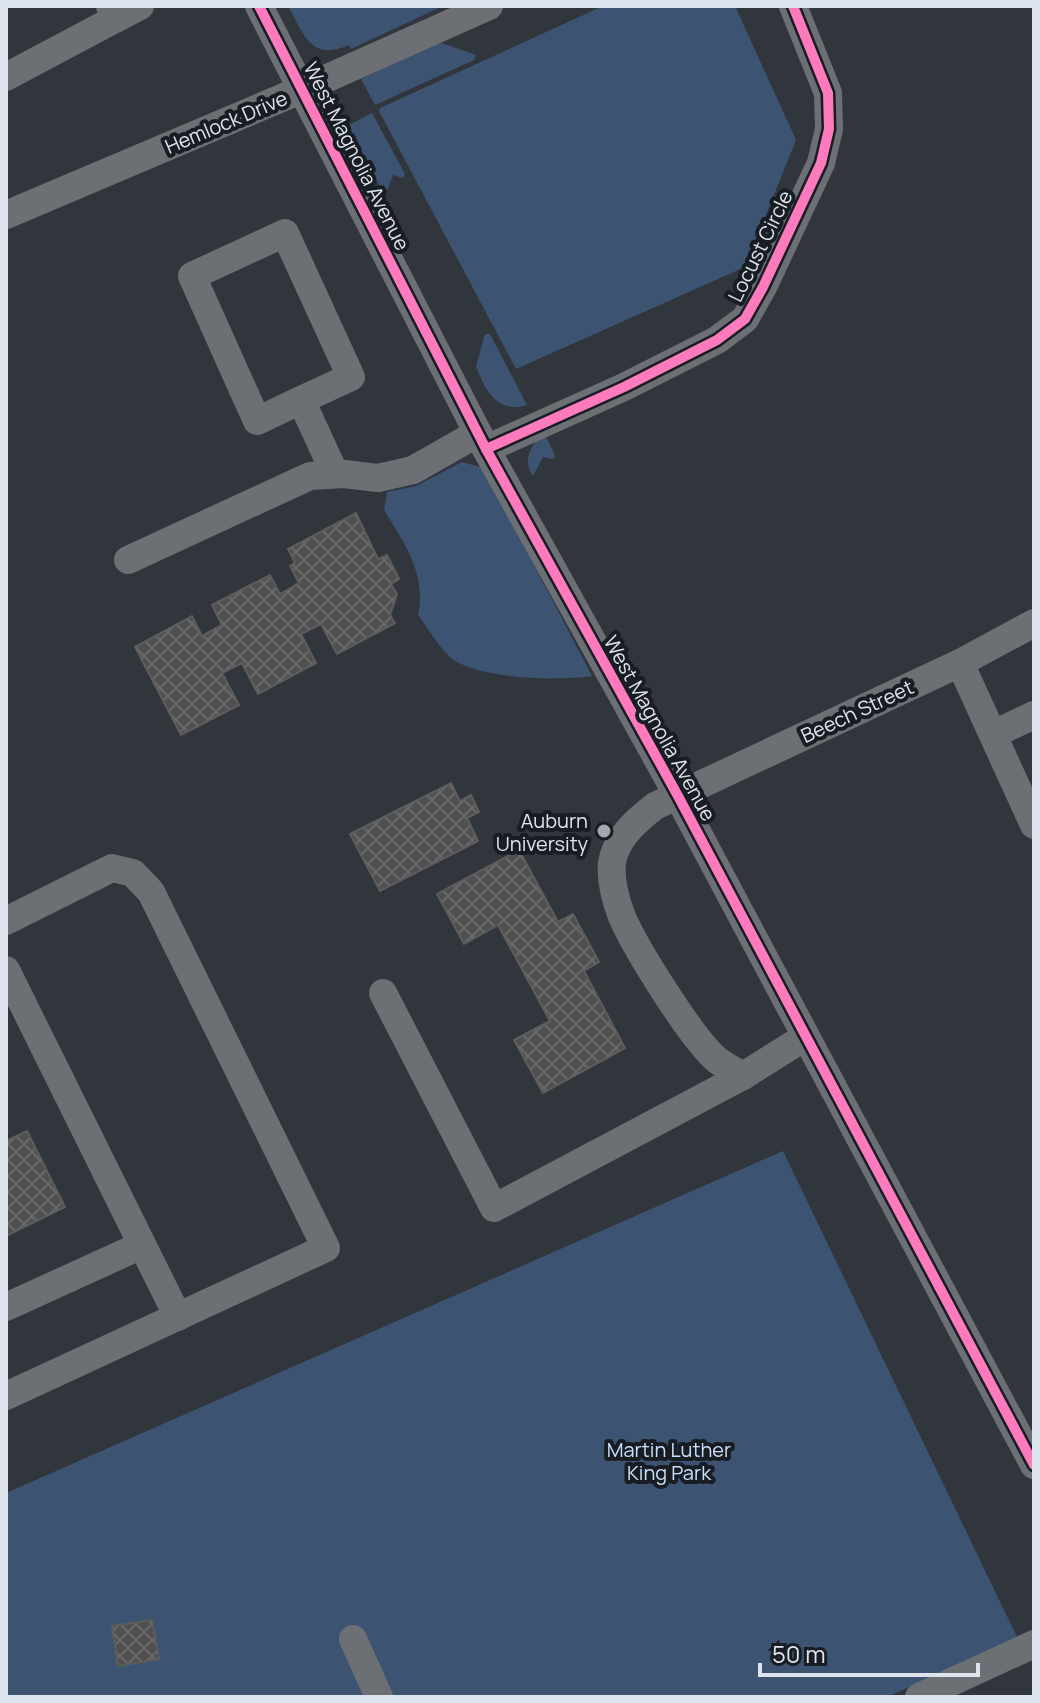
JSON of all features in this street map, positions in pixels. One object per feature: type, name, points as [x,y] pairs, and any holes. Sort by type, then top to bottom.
[{"type":"street","name":"West Magnolia Avenue","points":[[259,6],[482,441],[678,796],[1034,1465]]},
{"type":"street","name":"Hemlock Drive","points":[[6,215],[489,6]]},
{"type":"street","name":"Locust Circle","points":[[128,560],[310,476],[335,474],[378,478],[413,470],[624,387],[717,340],[745,319],[821,163],[829,129],[828,93],[793,6]]},
{"type":"street","points":[[6,77],[122,10]]},
{"type":"street","points":[[285,233],[351,377],[301,400],[257,421],[192,276],[285,233]]},
{"type":"street","points":[[301,400],[335,474]]},
{"type":"street","name":"Beech Street","points":[[743,1076],[715,1058],[684,1018],[622,916],[613,885],[612,861],[623,836],[655,806],[960,663],[1034,623]]},
{"type":"street","points":[[960,663],[1034,825]]},
{"type":"street","points":[[994,734],[1034,715]]},
{"type":"street","points":[[6,921],[112,868],[133,873],[151,892],[326,1248],[6,1396]]},
{"type":"street","points":[[6,970],[178,1317]]},
{"type":"street","points":[[383,993],[494,1208],[743,1076],[805,1037]]},
{"type":"street","points":[[6,1307],[142,1245]]},
{"type":"street","points":[[353,1639],[379,1697]]},
{"type":"street","points":[[919,1697],[1034,1644]]},
{"type":"green space","points":[[288,6],[443,6],[351,49],[349,45],[325,50],[317,48],[304,35]]},
{"type":"green space","points":[[603,6],[735,6],[796,140],[745,267],[516,369],[379,111]]},
{"type":"green space","points":[[439,42],[476,55],[474,60],[375,105],[361,79]]},
{"type":"green space","points":[[372,113],[405,174],[403,178],[393,175],[386,193],[347,126]]},
{"type":"green space","points":[[485,334],[490,334],[527,405],[508,406],[488,392],[476,366]]},
{"type":"green space","points":[[544,433],[555,455],[553,459],[543,457],[533,476],[528,458],[535,442]]},
{"type":"green space","points":[[462,462],[480,467],[488,477],[592,676],[523,677],[471,668],[446,653],[418,615],[420,600],[416,572],[406,547],[384,510],[387,492],[416,486]]},
{"type":"green space","name":"Martin Luther King Park","points":[[783,1151],[1017,1637],[887,1697],[6,1697],[6,1493]]},
{"type":"building","points":[[356,513],[378,559],[387,555],[399,579],[391,584],[397,594],[390,615],[395,623],[337,654],[321,624],[301,634],[316,663],[258,694],[242,663],[222,673],[239,705],[181,735],[135,647],[192,616],[202,636],[222,625],[212,605],[270,575],[280,594],[299,583],[290,566],[295,563],[288,549]]},
{"type":"building","points":[[451,783],[460,801],[471,795],[479,812],[467,818],[478,841],[380,891],[350,834]]},
{"type":"building","points":[[519,850],[558,922],[573,914],[599,962],[584,971],[625,1048],[543,1093],[514,1040],[550,1021],[498,925],[464,944],[437,894]]},
{"type":"building","points":[[27,1131],[65,1207],[6,1236],[6,1141]]},
{"type":"building","points":[[152,1620],[159,1659],[118,1666],[112,1626]]},
{"type":"cycle path","points":[[259,6],[486,449],[678,796],[1034,1465]]},
{"type":"cycle path","points":[[486,449],[624,387],[717,340],[745,319],[821,163],[829,129],[828,93],[793,6]]},
{"type":"place","name":"Auburn University","points":[[604,831]]}]
